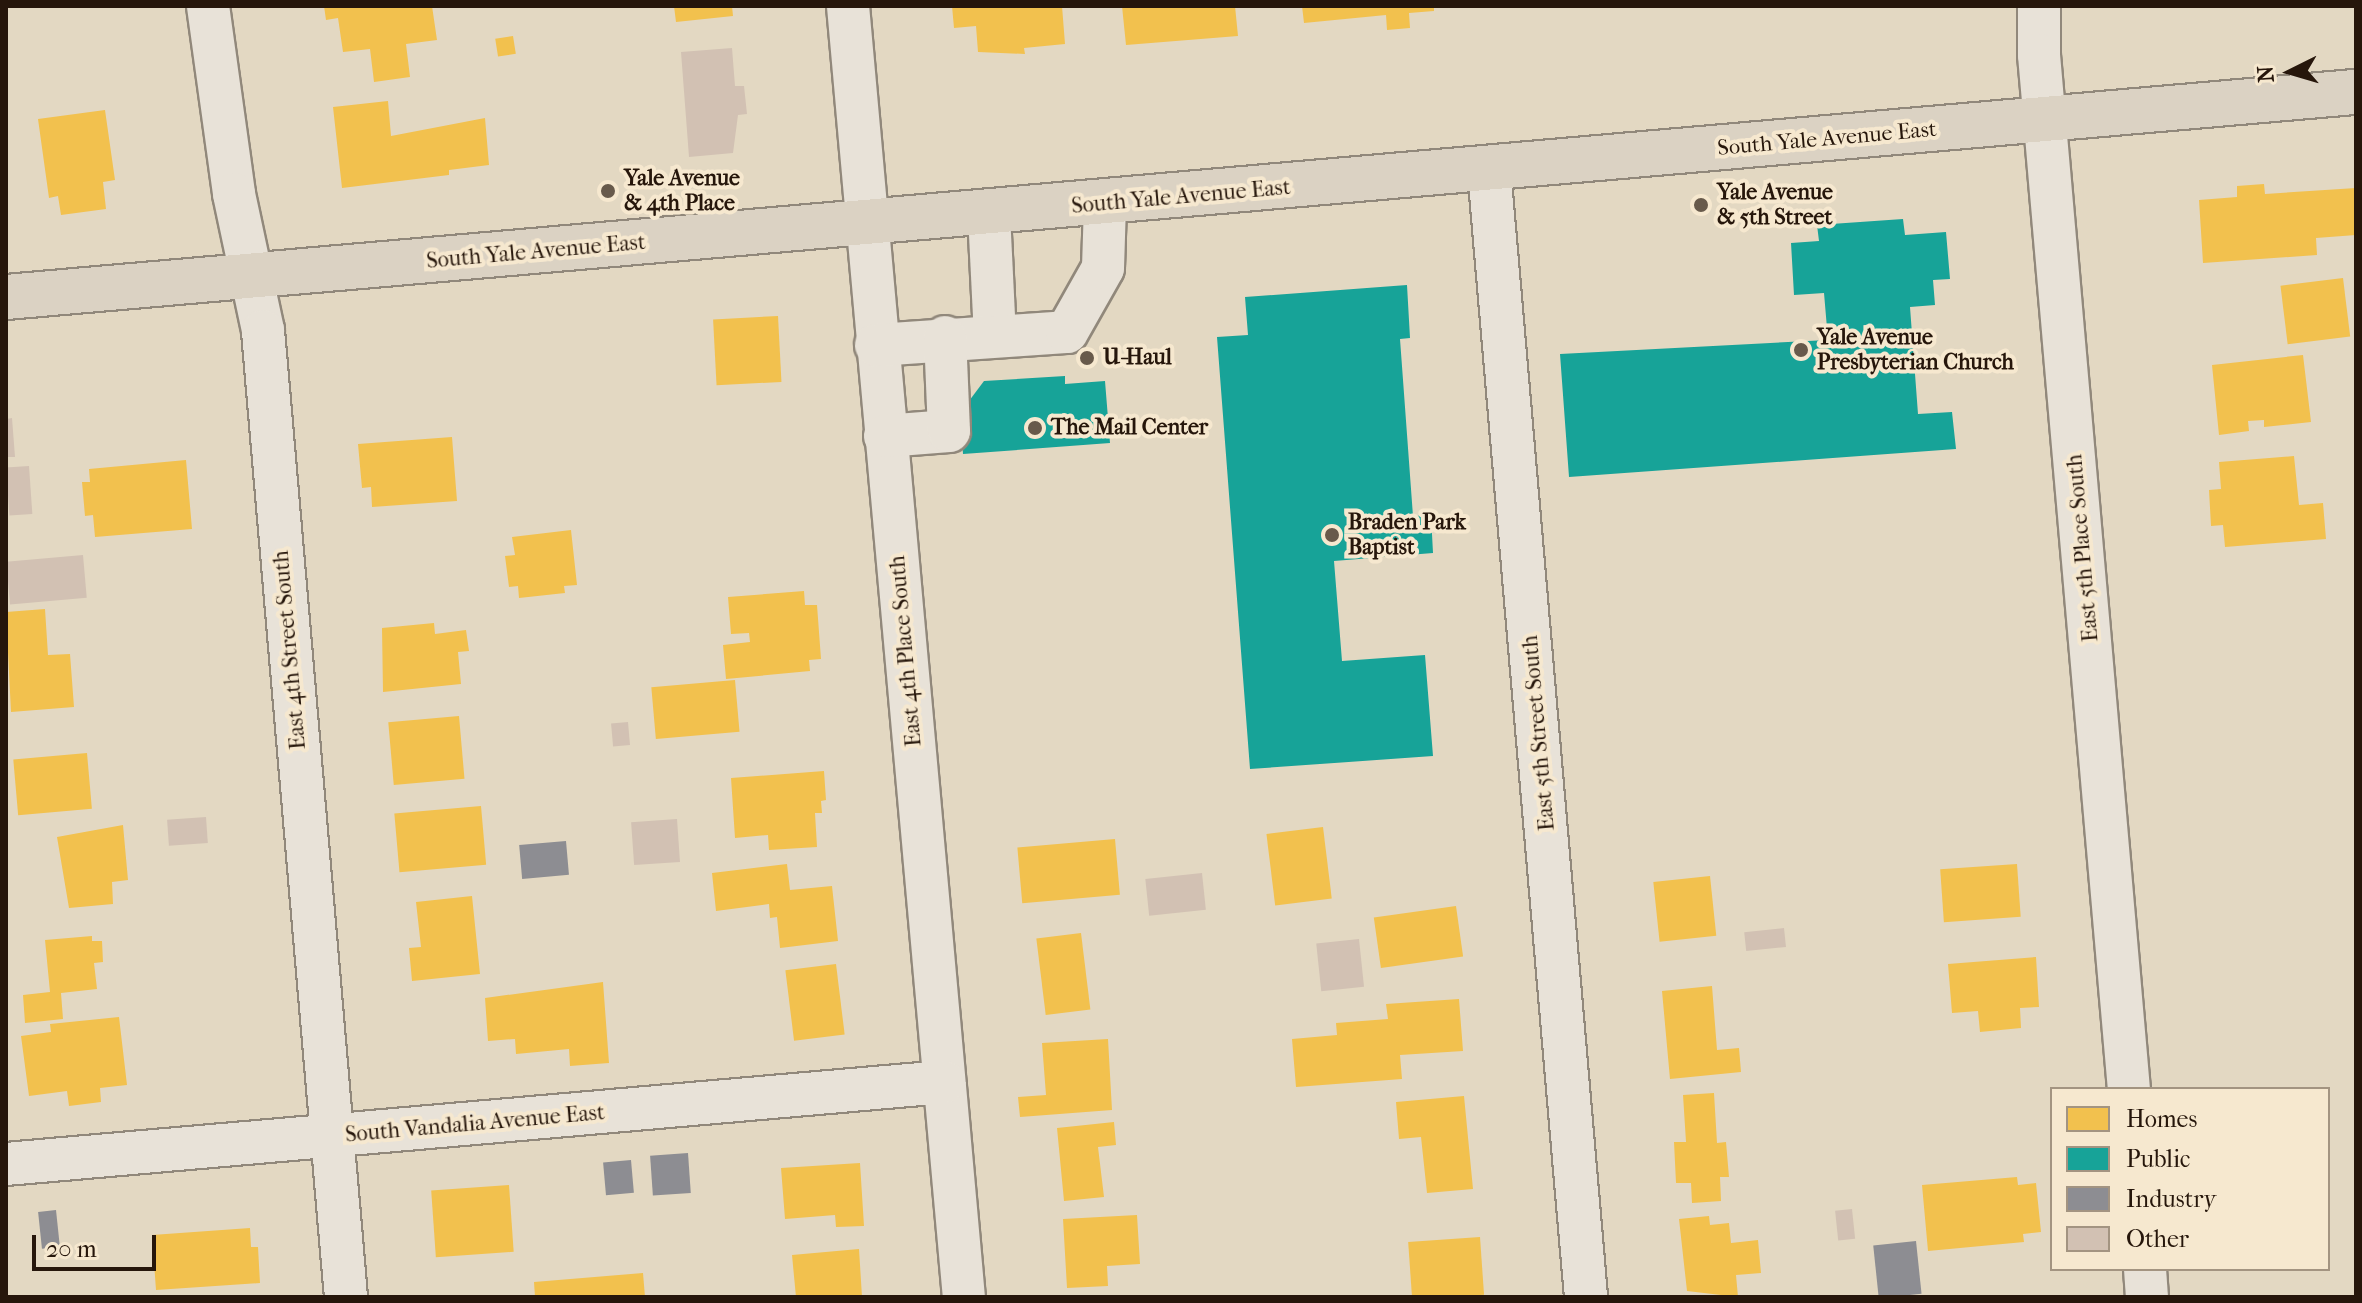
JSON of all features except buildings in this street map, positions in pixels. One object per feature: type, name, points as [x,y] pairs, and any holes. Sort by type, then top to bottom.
[{"type":"main road","name":"South Yale Avenue East","points":[[6,297],[989,214],[2356,92]]},
{"type":"street","name":"East 4th Street South","points":[[208,6],[250,275],[263,331],[346,1297]]},
{"type":"street","name":"East 4th Place South","points":[[848,6],[876,345],[964,1297]]},
{"type":"street","name":"East 5th Place South","points":[[2039,6],[2045,119],[2129,1087]]},
{"type":"street","name":"East 5th Street South","points":[[1489,170],[1586,1297]]},
{"type":"street","points":[[876,345],[945,337],[1067,332],[1103,268],[1105,203]]},
{"type":"street","points":[[989,214],[995,335]]},
{"type":"street","points":[[885,436],[949,431],[945,337]]},
{"type":"street","name":"South Vandalia Avenue East","points":[[6,1164],[944,1082]]},
{"type":"street","points":[[2145,1271],[2147,1297]]},
{"type":"place","name":"Yale Avenue & 4th Place","points":[[608,191]]},
{"type":"place","name":"Yale Avenue & 5th Street","points":[[1701,205]]},
{"type":"place","name":"Yale Avenue Presbyterian Church","points":[[1801,350]]},
{"type":"place","name":"U-Haul","points":[[1087,358]]},
{"type":"place","name":"The Mail Center","points":[[1035,428]]},
{"type":"place","name":"Braden Park Baptist","points":[[1332,535]]}]
